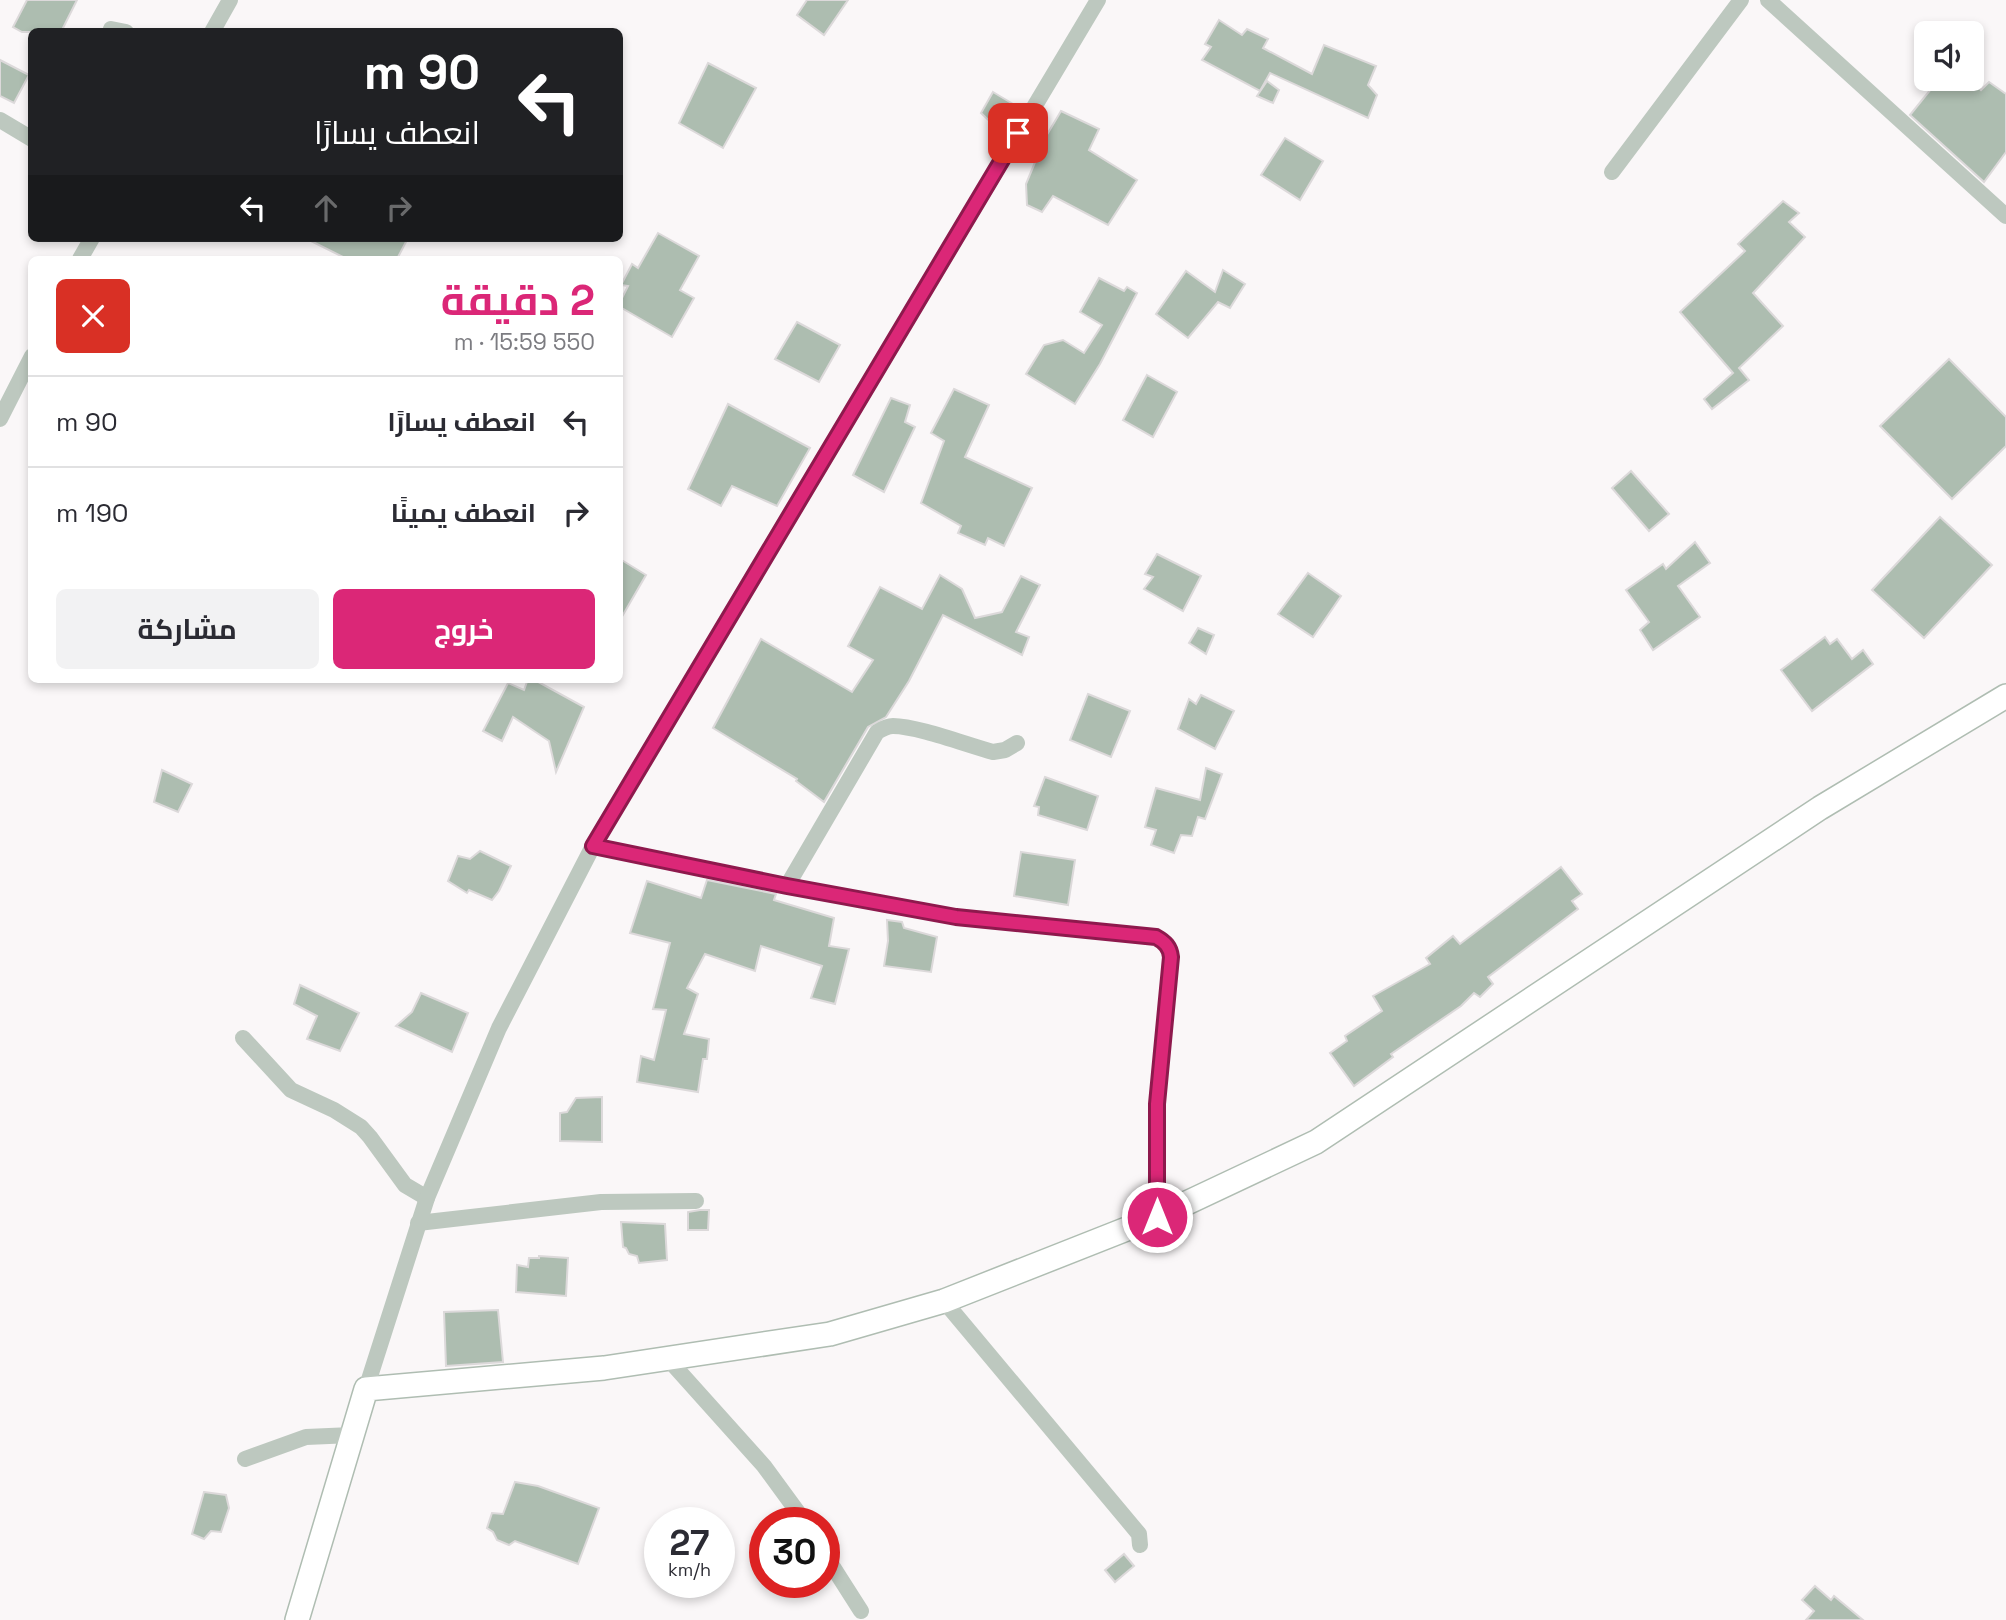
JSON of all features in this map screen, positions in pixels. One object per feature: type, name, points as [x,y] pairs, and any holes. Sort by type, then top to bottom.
[{"type":"main road","points":[[297,1620],[366,1388],[604,1368],[830,1335],[944,1301],[1157,1217],[1316,1143],[1820,808],[2006,696]]},
{"type":"street","points":[[214,28],[230,0]]},
{"type":"street","points":[[366,1388],[426,1198],[499,1028],[593,846],[1098,0]]},
{"type":"street","points":[[1612,172],[1741,0]]},
{"type":"street","points":[[1768,0],[2006,216]]},
{"type":"street","points":[[0,120],[28,137]]},
{"type":"street","points":[[0,419],[28,364]]},
{"type":"street","points":[[787,886],[877,732],[885,727],[919,731],[993,752],[1005,750],[1017,743]]},
{"type":"street","points":[[593,846],[956,917],[1156,937],[1166,944],[1171,957],[1157,1104],[1157,1217]]},
{"type":"street","points":[[243,1038],[291,1090],[334,1110],[361,1127],[405,1185],[426,1198]]},
{"type":"street","points":[[418,1223],[601,1202],[696,1201]]},
{"type":"street","points":[[944,1301],[1139,1534],[1140,1545]]},
{"type":"street","points":[[670,1360],[764,1466],[794,1507]]},
{"type":"street","points":[[245,1459],[306,1437],[352,1435]]},
{"type":"street","points":[[840,1578],[861,1611]]},
{"type":"building","points":[[27,0],[77,0],[63,28],[28,28],[28,32],[22,32],[13,27]]},
{"type":"building","points":[[807,0],[848,0],[824,35],[797,15]]},
{"type":"building","points":[[1219,20],[1242,35],[1247,29],[1268,39],[1263,48],[1312,74],[1324,45],[1376,66],[1368,85],[1377,95],[1368,118],[1270,73],[1260,91],[1202,60],[1211,47],[1205,44]]},
{"type":"building","points":[[0,60],[28,77],[14,103],[0,96]]},
{"type":"building","points":[[708,63],[756,88],[723,148],[679,123]]},
{"type":"building","points":[[1267,81],[1279,90],[1273,103],[1257,96]]},
{"type":"building","points":[[1989,82],[2006,94],[2006,152],[1984,182],[1910,115],[1929,91],[1984,91]]},
{"type":"building","points":[[993,92],[1013,104],[998,129],[981,113]]},
{"type":"building","points":[[1061,111],[1099,129],[1089,150],[1137,180],[1108,225],[1053,196],[1042,212],[1027,205],[1026,184],[1045,138]]},
{"type":"building","points":[[1285,138],[1323,161],[1300,200],[1261,175]]},
{"type":"building","points":[[1783,201],[1799,213],[1789,222],[1805,237],[1753,293],[1783,326],[1739,368],[1749,380],[1712,409],[1704,399],[1733,373],[1680,312],[1745,251],[1738,244]]},
{"type":"building","points":[[658,233],[699,256],[680,290],[694,298],[672,337],[623,309],[623,296],[628,286],[623,285],[623,281],[632,264],[638,268]]},
{"type":"building","points":[[313,242],[406,242],[399,256],[341,256]]},
{"type":"building","points":[[1223,270],[1245,284],[1230,308],[1218,302],[1188,338],[1156,314],[1186,271],[1215,292]]},
{"type":"building","points":[[1099,278],[1124,291],[1127,287],[1137,293],[1100,364],[1075,404],[1026,374],[1044,345],[1063,340],[1084,353],[1102,325],[1080,312]]},
{"type":"building","points":[[797,322],[840,345],[819,382],[775,359]]},
{"type":"building","points":[[1949,359],[2006,417],[2006,446],[1952,499],[1880,426]]},
{"type":"building","points":[[1147,375],[1177,392],[1153,437],[1123,420]]},
{"type":"building","points":[[954,389],[989,405],[965,457],[1032,488],[1004,546],[988,538],[985,545],[958,533],[961,526],[921,503],[944,441],[931,433]]},
{"type":"building","points":[[891,398],[910,405],[905,422],[915,427],[884,492],[853,475]]},
{"type":"building","points":[[728,404],[810,448],[777,506],[732,486],[721,506],[688,489]]},
{"type":"building","points":[[1631,471],[1669,514],[1649,531],[1612,488]]},
{"type":"building","points":[[1940,517],[1992,565],[1924,638],[1872,590]]},
{"type":"building","points":[[1695,542],[1710,563],[1678,586],[1700,617],[1653,650],[1640,630],[1649,622],[1626,590],[1663,564],[1666,569]]},
{"type":"building","points":[[1157,554],[1201,576],[1183,611],[1144,589],[1153,577],[1145,574]]},
{"type":"building","points":[[623,561],[646,575],[623,615]]},
{"type":"building","points":[[1308,573],[1341,596],[1313,637],[1278,614]]},
{"type":"building","points":[[940,575],[962,589],[975,618],[1002,612],[1021,576],[1040,585],[1016,632],[1029,637],[1022,655],[943,615],[909,681],[886,717],[868,727],[824,802],[796,781],[797,779],[713,728],[761,639],[852,692],[873,660],[848,646],[880,587],[922,609]]},
{"type":"building","points":[[1198,628],[1214,635],[1206,654],[1189,643]]},
{"type":"building","points":[[1825,637],[1830,644],[1837,639],[1852,659],[1863,650],[1873,664],[1812,711],[1781,670]]},
{"type":"building","points":[[508,683],[524,690],[527,683],[540,683],[584,707],[556,772],[549,741],[513,717],[502,741],[483,731]]},
{"type":"building","points":[[1088,694],[1130,711],[1111,757],[1070,740]]},
{"type":"building","points":[[1201,695],[1234,711],[1215,749],[1178,729],[1189,699],[1196,704]]},
{"type":"building","points":[[1206,768],[1222,774],[1205,819],[1198,817],[1192,836],[1181,835],[1174,853],[1151,845],[1156,830],[1145,827],[1156,788],[1200,800]]},
{"type":"building","points":[[162,770],[192,784],[178,812],[154,802]]},
{"type":"building","points":[[1045,777],[1098,796],[1087,830],[1038,815],[1039,807],[1034,806]]},
{"type":"building","points":[[480,851],[511,866],[492,900],[469,890],[467,893],[448,881],[458,856],[470,859]]},
{"type":"building","points":[[1021,852],[1075,860],[1068,905],[1014,896]]},
{"type":"building","points":[[1561,867],[1582,894],[1572,901],[1578,909],[1488,977],[1493,984],[1480,997],[1474,993],[1461,1006],[1391,1054],[1393,1057],[1354,1086],[1330,1053],[1347,1041],[1345,1036],[1382,1011],[1373,996],[1430,964],[1426,958],[1453,936],[1460,944]]},
{"type":"building","points":[[707,880],[776,894],[774,900],[834,918],[829,946],[849,949],[835,1004],[811,998],[822,966],[761,946],[755,971],[705,954],[687,988],[698,994],[684,1034],[709,1039],[707,1059],[703,1059],[698,1092],[637,1082],[641,1056],[654,1060],[666,1010],[653,1009],[670,943],[630,933],[647,881],[701,898]]},
{"type":"building","points":[[887,920],[902,922],[904,928],[937,937],[931,972],[884,966],[888,941]]},
{"type":"building","points":[[300,985],[359,1013],[340,1051],[307,1039],[317,1016],[294,1004]]},
{"type":"building","points":[[421,993],[468,1013],[452,1052],[396,1026],[412,1012]]},
{"type":"building","points":[[602,1097],[602,1142],[560,1141],[560,1113],[567,1112],[576,1098]]},
{"type":"building","points":[[709,1210],[708,1230],[688,1230],[688,1212]]},
{"type":"building","points":[[621,1222],[665,1224],[667,1260],[639,1263],[637,1256],[629,1254],[623,1247]]},
{"type":"building","points":[[529,1258],[568,1258],[566,1296],[516,1292],[517,1265],[528,1267]]},
{"type":"building","points":[[498,1310],[503,1362],[446,1366],[444,1312]]},
{"type":"building","points":[[515,1482],[538,1486],[599,1508],[578,1564],[515,1541],[509,1545],[497,1540],[487,1528],[492,1513],[503,1514]]},
{"type":"building","points":[[204,1492],[226,1495],[229,1508],[221,1532],[211,1531],[204,1539],[192,1534]]},
{"type":"building","points":[[1124,1554],[1134,1566],[1115,1582],[1105,1570]]},
{"type":"building","points":[[1815,1586],[1831,1600],[1834,1596],[1863,1620],[1806,1620],[1814,1611],[1802,1600]]},
{"type":"route","points":[[1018,133],[593,846],[956,917],[1156,937],[1162,940],[1170,950],[1171,957],[1157,1104],[1157,1217]]}]
